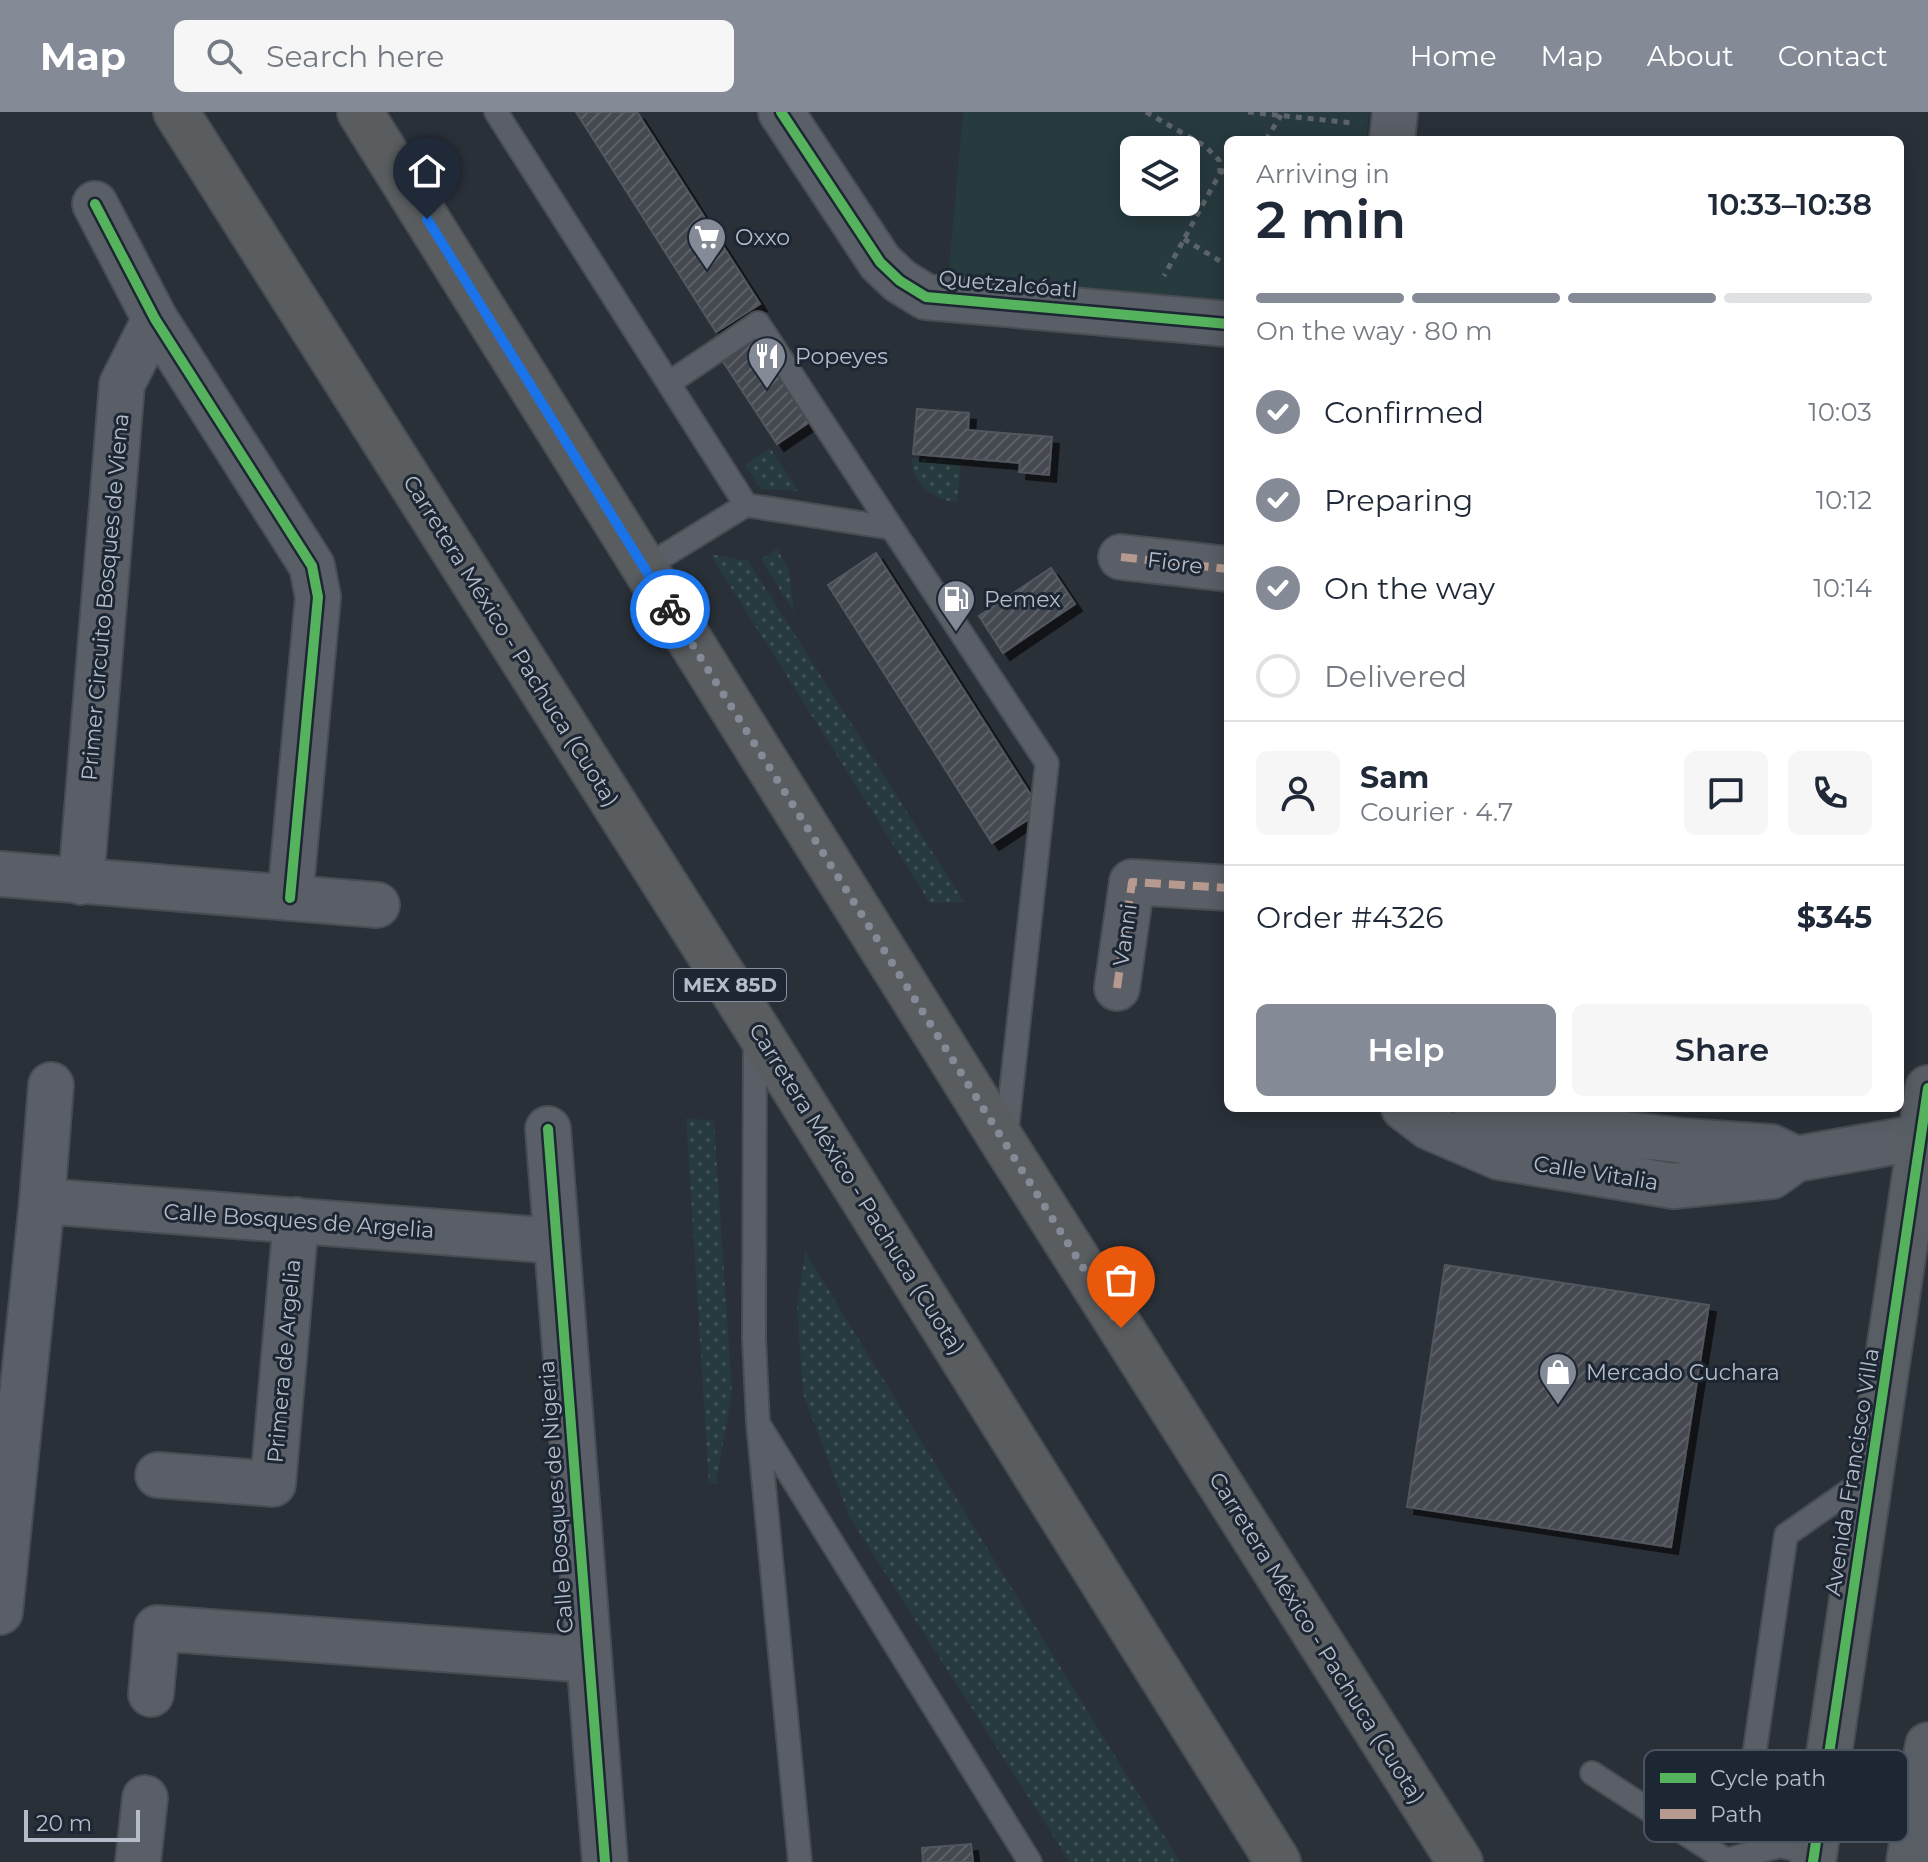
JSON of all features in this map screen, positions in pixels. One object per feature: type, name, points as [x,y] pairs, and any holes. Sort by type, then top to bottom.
[{"type":"highway","name":"Carretera México - Pachuca (Cuota)","points":[[176,112],[755,1026],[1278,1862]]},
{"type":"highway","name":"Carretera México - Pachuca (Cuota)","points":[[360,112],[1005,1145],[1460,1862]]},
{"type":"street","name":"Quetzalcóatl","points":[[781,112],[880,262],[900,281],[926,297],[1224,324]]},
{"type":"street","points":[[95,204],[155,319],[312,566],[318,597],[290,898]]},
{"type":"street","name":"Primer Circuito Bosques de Viena","points":[[81,882],[122,384],[155,319]]},
{"type":"street","name":"Fiore","points":[[1121,557],[1224,569]]},
{"type":"street","points":[[0,874],[377,905]]},
{"type":"street","name":"Vanni","points":[[1117,988],[1132,882],[1224,888]]},
{"type":"street","points":[[0,1612],[51,1085]]},
{"type":"street","name":"Avenida Francisco Villa","points":[[1821,1750],[1872,1475],[1928,1088]]},
{"type":"street","name":"Calle Vitalia","points":[[1409,1112],[1429,1127],[1494,1129],[1673,1186],[1772,1176],[1796,1159],[1921,1137]]},
{"type":"street","name":"Calle Bosques de Nigeria","points":[[548,1129],[605,1862]]},
{"type":"street","name":"Calle Bosques de Argelia","points":[[42,1201],[556,1241]]},
{"type":"street","name":"Primera de Argelia","points":[[158,1475],[273,1484],[296,1220]]},
{"type":"street","points":[[151,1694],[157,1628],[589,1660]]},
{"type":"street","points":[[1911,1862],[1928,1745]]},
{"type":"street","points":[[138,1862],[145,1798]]},
{"type":"street","points":[[1911,1862],[1928,1853]]},
{"type":"lane","points":[[496,112],[746,505]]},
{"type":"lane","points":[[669,383],[758,323],[1047,763],[1005,1145]]},
{"type":"lane","points":[[644,568],[746,505],[892,528]]},
{"type":"lane","points":[[755,1026],[754,1338],[758,1423],[800,1862]]},
{"type":"lane","points":[[758,1423],[1030,1862]]},
{"type":"lane","points":[[1755,1750],[1786,1535],[1872,1475]]},
{"type":"lane","points":[[1592,1773],[1644,1807]]},
{"type":"lane","points":[[1698,1842],[1726,1860],[1802,1854]]},
{"type":"path","points":[[1143,316],[1220,173],[1219,160],[1205,146],[1146,112]]},
{"type":"path","points":[[1248,112],[1393,126]]},
{"type":"path","points":[[1268,136],[1281,115]]},
{"type":"path","points":[[1220,173],[1224,171]]},
{"type":"path","points":[[1184,239],[1224,264]]},
{"type":"green space","points":[[963,112],[1369,112],[1366,136],[1224,136],[1224,302],[948,279]]},
{"type":"green space","points":[[770,448],[799,491],[761,489],[745,465]]},
{"type":"green space","points":[[912,458],[961,462],[957,502],[940,498],[926,489],[915,476]]},
{"type":"green space","points":[[777,549],[789,570],[794,612],[761,559]]},
{"type":"green space","points":[[710,554],[748,561],[964,902],[930,903]]},
{"type":"green space","points":[[686,1118],[714,1121],[732,1393],[716,1483],[709,1483]]},
{"type":"green space","points":[[805,1252],[1180,1862],[1070,1862],[849,1516],[803,1393],[797,1308]]},
{"type":"building","points":[[576,112],[637,112],[760,304],[716,332]]},
{"type":"building","name":"Popeyes","points":[[756,337],[811,421],[777,444],[722,360]]},
{"type":"building","points":[[917,409],[969,413],[968,430],[1052,437],[1049,475],[1019,472],[1020,463],[913,454]]},
{"type":"building","points":[[876,553],[1041,811],[992,843],[828,585]]},
{"type":"building","points":[[1051,568],[1075,604],[1003,653],[979,616]]},
{"type":"building","name":"Mercado Cuchara","points":[[1445,1265],[1709,1305],[1671,1547],[1407,1507]]},
{"type":"building","points":[[971,1844],[973,1862],[923,1862],[922,1848]]},
{"type":"marked path","points":[[1121,557],[1224,569]]},
{"type":"marked path","points":[[1117,988],[1132,882],[1224,888]]},
{"type":"cycle path","points":[[781,112],[880,262],[900,281],[926,297],[1224,324]]},
{"type":"cycle path","points":[[95,204],[155,319],[312,566],[318,597],[290,898]]},
{"type":"cycle path","points":[[1830,1750],[1928,1088]]},
{"type":"cycle path","points":[[548,1129],[605,1862]]},
{"type":"cycle path","points":[[1813,1862],[1816,1842]]},
{"type":"way so far","points":[[670,609],[1121,1328]]},
{"type":"place","name":"Oxxo","points":[[707,271]]},
{"type":"place","name":"Popeyes","points":[[767,390]]},
{"type":"place","name":"Pemex","points":[[956,633]]},
{"type":"place","name":"Mercado Cuchara","points":[[1558,1406]]},
{"type":"route","points":[[427,219],[670,609]]}]
